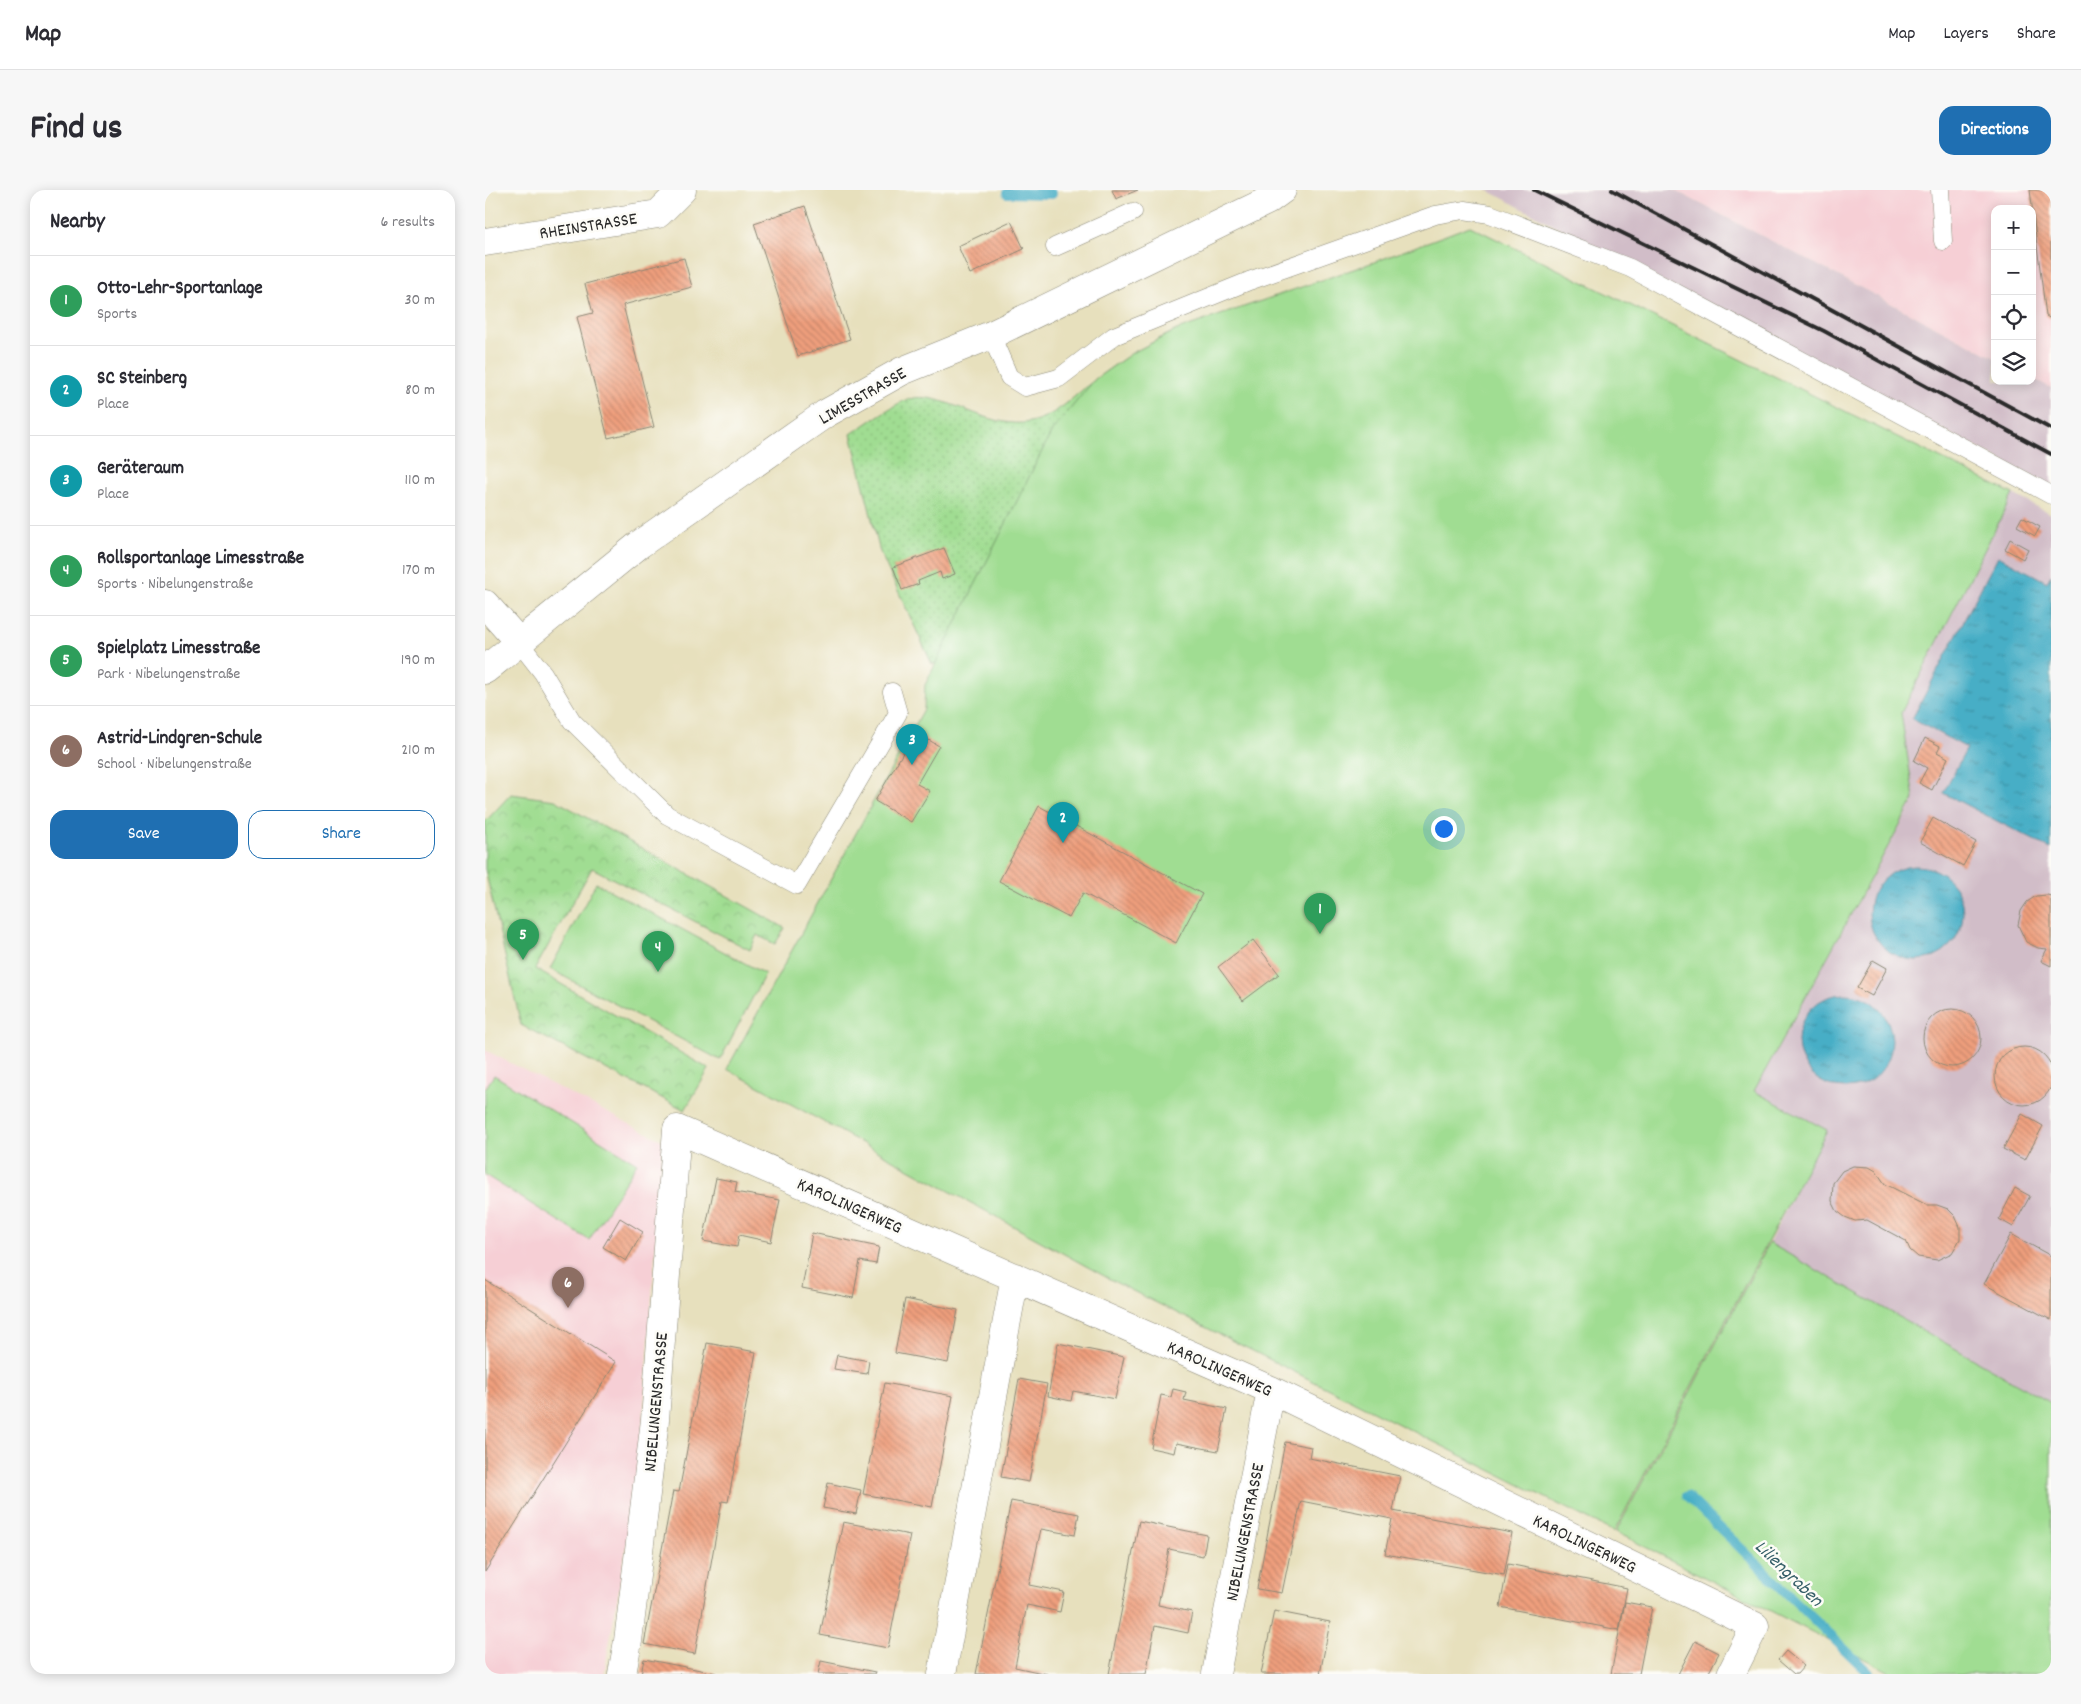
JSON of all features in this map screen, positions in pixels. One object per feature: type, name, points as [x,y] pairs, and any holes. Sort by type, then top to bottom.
[{"type":"street","name":"RHEINSTRASSE","points":[[485,242],[658,214],[682,190]]},
{"type":"street","name":"LIMESSTRASSE","points":[[485,670],[518,641],[640,544],[825,414],[902,371],[991,335],[1267,201],[1282,190]]},
{"type":"street","points":[[485,604],[518,641]]},
{"type":"street","name":"KAROLINGERWEG","points":[[677,1129],[1271,1390],[1755,1626],[1731,1674]]},
{"type":"street","name":"NIBELUNGENSTRASSE","points":[[622,1674],[628,1641],[655,1420],[677,1129]]},
{"type":"street","points":[[942,1674],[1015,1277]]},
{"type":"street","name":"NIBELUNGENSTRASSE","points":[[1216,1674],[1271,1390]]},
{"type":"lane","points":[[1940,190],[1943,241]]},
{"type":"lane","points":[[991,335],[1009,377],[1025,387],[1059,378],[1114,336],[1249,281],[1435,215],[1464,210],[1490,214],[1630,268],[2051,495]]},
{"type":"lane","points":[[1055,247],[1133,212]]},
{"type":"lane","points":[[518,641],[543,673],[572,721],[667,815],[797,885],[898,713],[893,692]]},
{"type":"shaded area","points":[[1487,190],[1674,190],[1991,356],[1991,385],[2036,385],[2036,380],[2051,388],[2051,487]]},
{"type":"shaded area","points":[[1674,190],[2051,190],[2051,388],[2036,380],[2036,205],[1991,205],[1991,356]]},
{"type":"shaded area","points":[[2013,494],[2051,514],[2051,1403],[1769,1243],[1826,1130],[1754,1091],[1914,800],[1900,713]]},
{"type":"shaded area","points":[[485,1050],[663,1141],[639,1475],[604,1674],[485,1674]]},
{"type":"green space","points":[[1470,226],[2013,494],[1901,713],[1914,799],[1754,1091],[1827,1130],[1614,1532],[1117,1283],[727,1069],[924,709],[925,685],[1052,431],[1095,379],[1132,353],[1177,330],[1377,261]]},
{"type":"green space","points":[[1177,330],[1030,647],[932,664],[880,552],[851,434],[904,401],[922,397],[951,404],[999,421],[1015,423],[1040,419],[1057,410],[1125,358]]},
{"type":"green space","points":[[511,794],[555,800],[785,928],[775,944],[757,935],[750,950],[592,868],[535,969],[709,1069],[685,1110],[521,1025],[485,869],[485,822]]},
{"type":"green space","points":[[596,883],[765,974],[720,1060],[550,969]]},
{"type":"green space","points":[[494,1075],[637,1163],[589,1240],[485,1175],[485,1089]]},
{"type":"green space","points":[[1769,1243],[2051,1403],[2051,1674],[1894,1674],[1616,1532]]},
{"type":"water","points":[[1998,556],[2047,582],[2051,575],[2051,849],[1943,793],[1967,748],[1912,719]]},
{"type":"water","points":[[1916,866],[1934,869],[1949,880],[1960,895],[1963,913],[1960,931],[1949,946],[1934,957],[1916,960],[1898,957],[1883,946],[1872,931],[1869,913],[1872,895],[1883,880],[1898,869]]},
{"type":"water","points":[[1845,994],[1863,997],[1878,1008],[1889,1023],[1892,1041],[1889,1059],[1878,1074],[1863,1085],[1845,1088],[1827,1085],[1812,1074],[1801,1059],[1798,1041],[1801,1023],[1812,1008],[1827,997]]},
{"type":"building","points":[[1112,190],[1138,190],[1116,199]]},
{"type":"building","points":[[2030,190],[2051,190],[2051,319],[2046,316],[2036,237],[2036,205],[2032,205]]},
{"type":"building","points":[[805,206],[850,339],[798,356],[754,223]]},
{"type":"building","points":[[1011,221],[1024,249],[970,274],[958,246]]},
{"type":"building","points":[[684,258],[692,287],[623,305],[654,427],[608,438],[577,317],[593,313],[585,284]]},
{"type":"building","points":[[2022,517],[2040,527],[2035,536],[2017,526]]},
{"type":"building","points":[[2010,539],[2028,549],[2023,559],[2005,549]]},
{"type":"building","points":[[944,548],[955,574],[942,579],[940,572],[918,581],[919,584],[902,590],[893,567]]},
{"type":"building","points":[[915,732],[939,746],[917,784],[930,791],[911,822],[875,801]]},
{"type":"building","points":[[1925,738],[1940,746],[1937,752],[1948,758],[1932,790],[1919,783],[1927,768],[1914,761]]},
{"type":"building","points":[[1039,806],[1202,894],[1176,943],[1083,893],[1069,918],[999,881]]},
{"type":"building","points":[[1933,818],[1976,842],[1963,866],[1920,842]]},
{"type":"building","points":[[2036,896],[2051,896],[2051,966],[2041,961],[2047,949],[2038,948],[2026,942],[2018,925],[2021,911],[2027,902]]},
{"type":"building","points":[[1253,940],[1279,974],[1243,1001],[1218,967]]},
{"type":"building","points":[[1873,960],[1887,968],[1872,996],[1857,988]]},
{"type":"building","points":[[1946,1009],[1958,1009],[1973,1017],[1981,1032],[1981,1044],[1973,1059],[1958,1067],[1946,1067],[1931,1059],[1923,1044],[1923,1032],[1931,1017]]},
{"type":"building","points":[[2024,1047],[2035,1049],[2045,1055],[2051,1065],[2053,1076],[2051,1087],[2045,1097],[2035,1103],[2024,1105],[2013,1103],[2003,1097],[1997,1087],[1995,1076],[1997,1065],[2003,1055],[2013,1049]]},
{"type":"building","points":[[2022,1114],[2043,1126],[2025,1160],[2003,1149]]},
{"type":"building","points":[[1853,1166],[1869,1167],[1876,1171],[1885,1184],[1927,1205],[1937,1205],[1948,1209],[1955,1216],[1960,1227],[1960,1239],[1952,1253],[1937,1260],[1918,1257],[1910,1250],[1906,1241],[1867,1220],[1855,1221],[1837,1211],[1832,1201],[1833,1183],[1842,1171]]},
{"type":"building","points":[[716,1178],[737,1182],[735,1192],[780,1200],[771,1242],[739,1235],[737,1247],[703,1241]]},
{"type":"building","points":[[2015,1188],[2030,1196],[2013,1227],[1999,1219]]},
{"type":"building","points":[[620,1218],[643,1232],[626,1261],[603,1247]]},
{"type":"building","points":[[812,1233],[879,1247],[876,1264],[860,1261],[853,1298],[802,1288]]},
{"type":"building","points":[[2011,1234],[2051,1256],[2051,1320],[1984,1284]]},
{"type":"building","points":[[485,1280],[616,1362],[485,1572]]},
{"type":"building","points":[[905,1299],[958,1310],[948,1363],[895,1353]]},
{"type":"building","points":[[707,1343],[756,1352],[728,1502],[722,1501],[695,1654],[644,1644],[673,1491],[679,1492]]},
{"type":"building","points":[[1058,1343],[1124,1357],[1115,1399],[1073,1391],[1071,1401],[1048,1396]]},
{"type":"building","points":[[837,1355],[869,1361],[867,1374],[834,1369]]},
{"type":"building","points":[[1019,1379],[1047,1384],[1029,1482],[1001,1477]]},
{"type":"building","points":[[885,1383],[953,1396],[932,1507],[863,1494]]},
{"type":"building","points":[[1173,1389],[1186,1392],[1184,1400],[1227,1409],[1218,1451],[1176,1443],[1174,1453],[1151,1448],[1161,1395],[1171,1397]]},
{"type":"building","points":[[1285,1442],[1311,1447],[1309,1458],[1400,1476],[1393,1511],[1512,1533],[1504,1575],[1385,1554],[1392,1519],[1301,1501],[1282,1593],[1257,1589]]},
{"type":"building","points":[[828,1483],[861,1490],[856,1514],[823,1508]]},
{"type":"building","points":[[1011,1501],[1079,1514],[1075,1535],[1041,1529],[1029,1585],[1064,1592],[1060,1612],[1027,1605],[1015,1667],[1047,1674],[976,1674]]},
{"type":"building","points":[[1139,1521],[1207,1535],[1203,1556],[1169,1549],[1158,1605],[1192,1612],[1188,1633],[1155,1626],[1146,1674],[1109,1674]]},
{"type":"building","points":[[843,1522],[910,1535],[888,1648],[820,1635]]},
{"type":"building","points":[[1508,1564],[1627,1588],[1619,1630],[1500,1607]]},
{"type":"building","points":[[1625,1602],[1652,1607],[1639,1674],[1611,1674]]},
{"type":"building","points":[[1274,1611],[1330,1622],[1320,1674],[1261,1674]]},
{"type":"building","points":[[1695,1641],[1719,1653],[1708,1674],[1678,1674]]},
{"type":"building","points":[[1786,1651],[1804,1666],[1797,1674],[1794,1674],[1778,1660]]},
{"type":"building","points":[[644,1659],[716,1673],[716,1674],[641,1674]]},
{"type":"building","points":[[821,1661],[875,1672],[874,1674],[818,1674]]},
{"type":"waterway","points":[[1007,193],[1052,194]]},
{"type":"waterway","name":"Liliengraben","points":[[1687,1496],[1870,1674]]},
{"type":"railway","points":[[1534,190],[1824,331],[2051,454]]},
{"type":"railway","points":[[1612,190],[2051,429]]},
{"type":"place","name":"Geräteraum","points":[[912,765]]},
{"type":"place","name":"SC Steinberg","points":[[1063,843]]},
{"type":"place","name":"Otto-Lehr-Sportanlage","points":[[1320,934]]},
{"type":"place","name":"Spielplatz Limesstraße","points":[[523,960]]},
{"type":"place","name":"Rollsportanlage Limesstraße","points":[[658,972]]},
{"type":"place","name":"Astrid-Lindgren-Schule","points":[[568,1308]]}]
